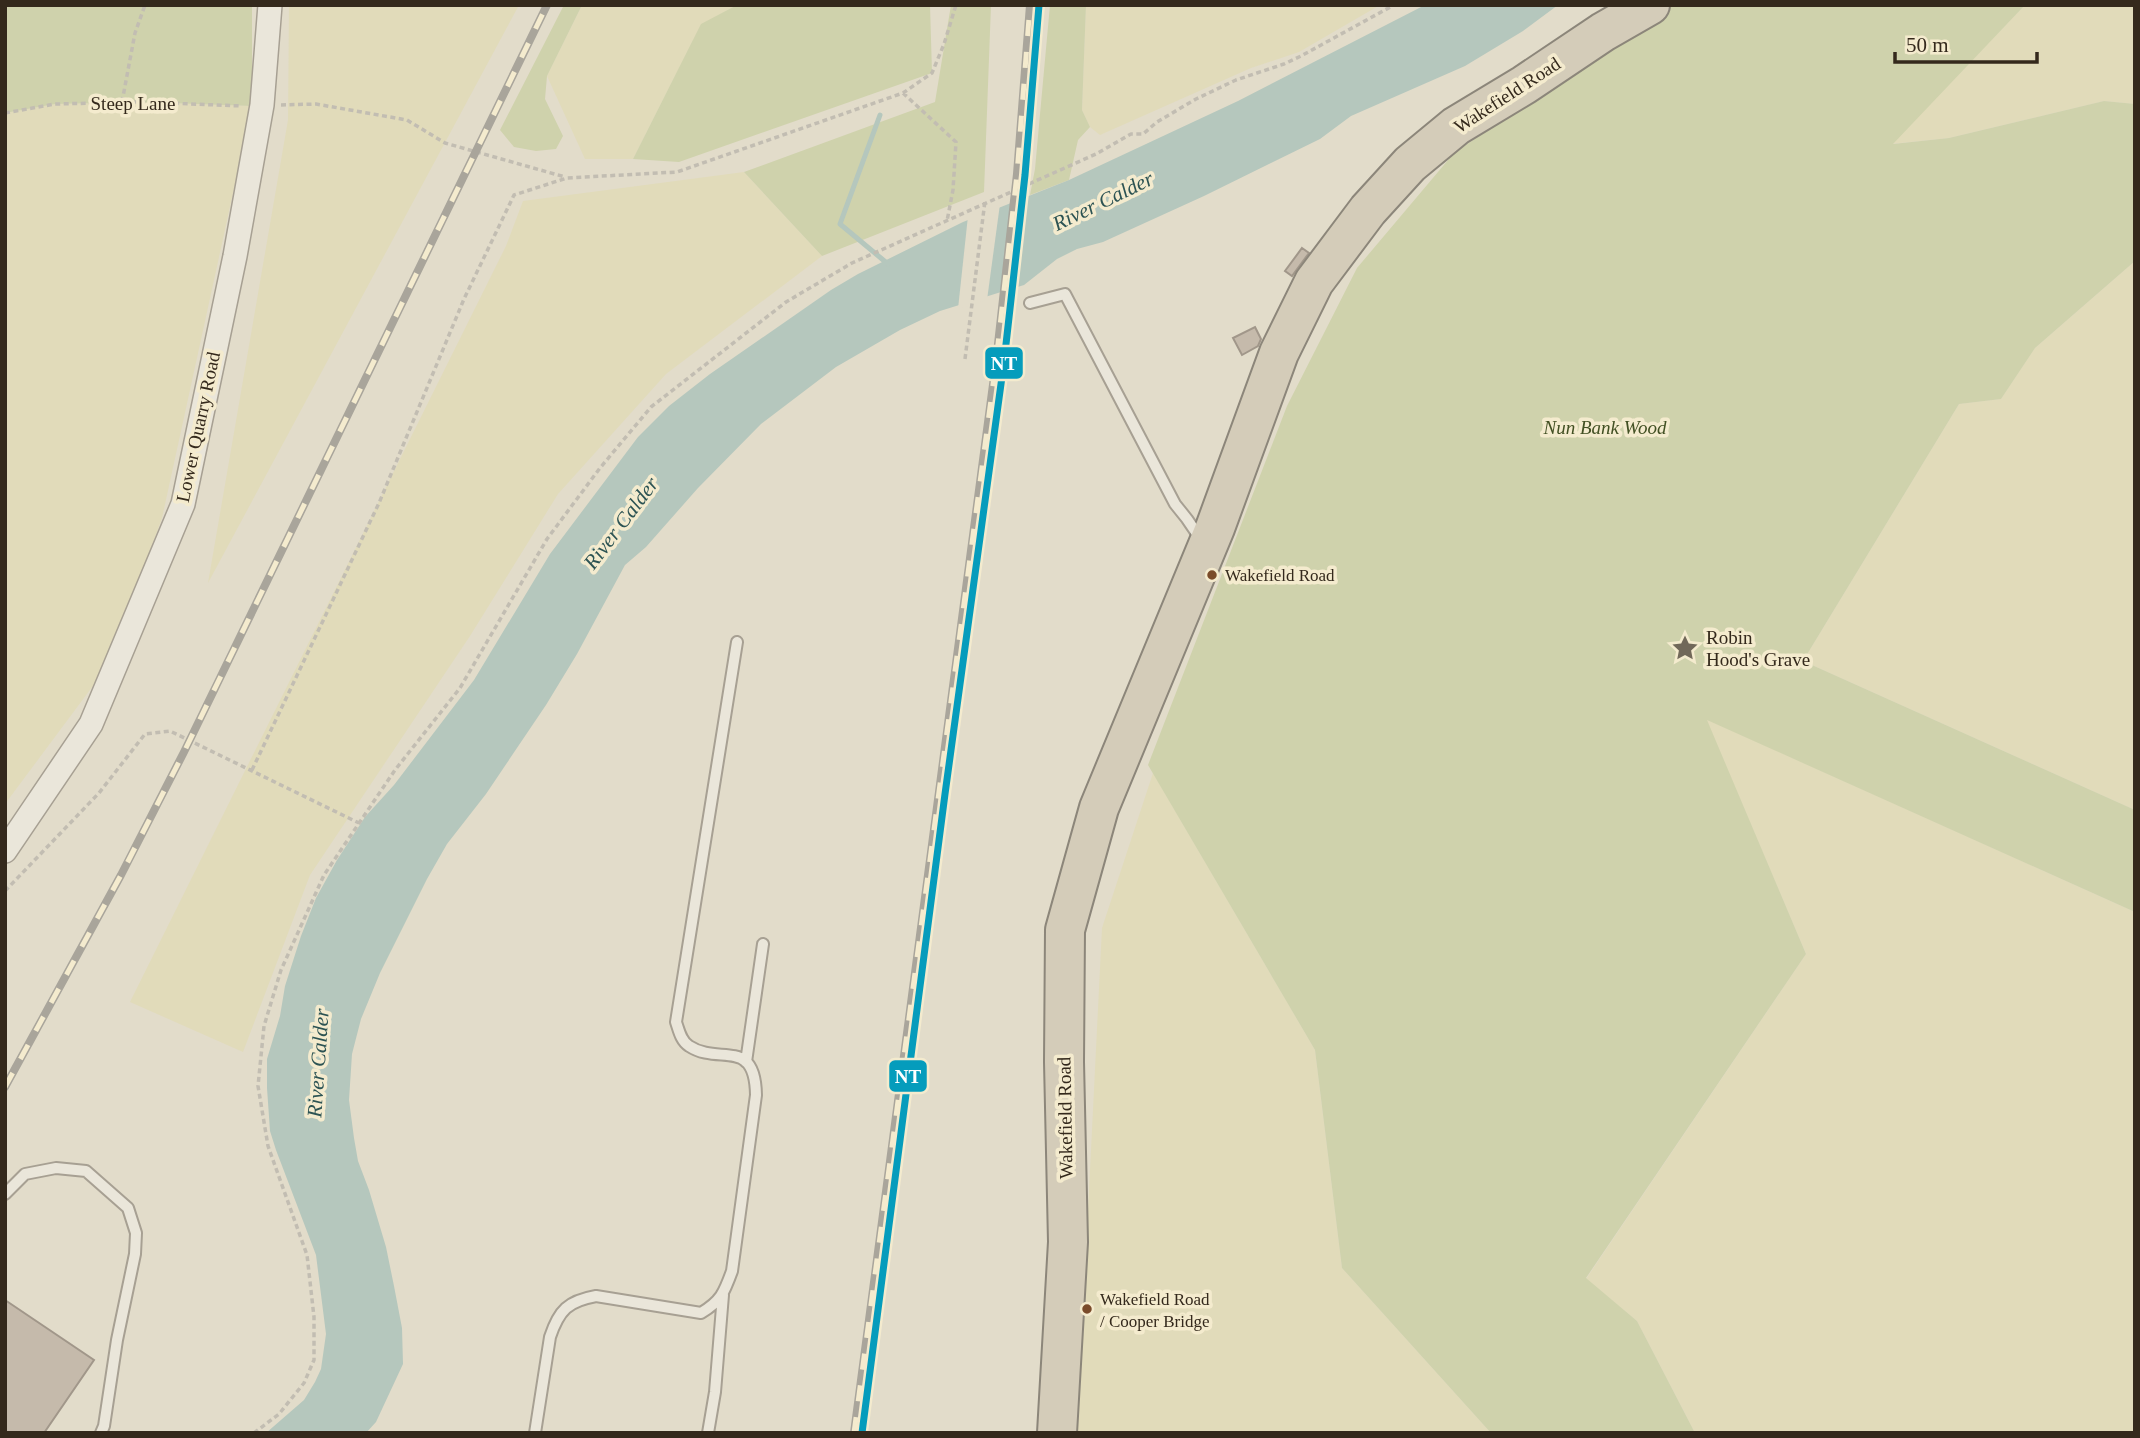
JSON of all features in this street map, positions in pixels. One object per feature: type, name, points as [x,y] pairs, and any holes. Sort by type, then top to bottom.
[{"type":"highway","name":"Wakefield Road","points":[[1057,1433],[1068,1242],[1064,1062],[1065,930],[1099,808],[1207,550],[1279,353],[1314,282],[1368,211],[1410,164],[1456,126],[1650,5]]},
{"type":"street","name":"Lower Quarry Road","points":[[5,851],[91,724],[183,504],[262,105],[270,5]]},
{"type":"lane","points":[[1030,303],[1065,294],[1175,504],[1207,550]]},
{"type":"lane","points":[[708,1433],[715,1392],[723,1295],[732,1271],[756,1095],[755,1082],[751,1068],[741,1057],[698,1050],[687,1045],[680,1036],[676,1022],[737,642]]},
{"type":"lane","points":[[746,1062],[763,944]]},
{"type":"lane","points":[[5,1194],[25,1174],[56,1168],[86,1171],[128,1208],[136,1233],[135,1254],[101,1433]]},
{"type":"lane","points":[[535,1433],[550,1337],[555,1322],[564,1309],[579,1299],[596,1296],[701,1313],[713,1306],[723,1295]]},
{"type":"path","points":[[122,102],[135,33],[145,5]]},
{"type":"path","points":[[252,770],[379,503],[464,299],[514,195],[567,178],[677,172],[903,93],[932,73],[956,5]]},
{"type":"path","points":[[254,1433],[279,1414],[304,1383],[314,1360],[314,1317],[307,1255],[268,1146],[258,1086],[264,1026],[281,970],[324,875],[395,770],[460,688],[547,539],[600,468],[651,407],[786,302],[852,262],[1097,154],[1131,134],[1143,134],[1157,121],[1196,99],[1236,80],[1301,57],[1394,5]]},
{"type":"path","points":[[903,93],[956,142],[953,190],[947,221]]},
{"type":"path","name":"Steep Lane","points":[[5,113],[55,104],[122,102],[252,106],[316,104],[407,120],[445,143],[567,178]]},
{"type":"path","points":[[965,359],[985,201]]},
{"type":"path","points":[[5,891],[99,793],[145,734],[170,731],[360,823]]},
{"type":"shaded area","points":[[289,5],[519,5],[208,583],[288,120]]},
{"type":"shaded area","points":[[582,5],[737,5],[701,25],[633,159],[585,159],[547,76]]},
{"type":"shaded area","points":[[1086,5],[1380,5],[1299,52],[1251,68],[1100,135],[1090,127],[1082,110]]},
{"type":"shaded area","points":[[2025,5],[2135,5],[2135,104],[2104,101],[1949,138],[1891,144]]},
{"type":"shaded area","points":[[142,102],[252,106],[162,518],[110,663],[5,804],[5,113],[55,104]]},
{"type":"shaded area","points":[[744,172],[822,256],[666,374],[558,494],[470,636],[310,875],[243,1052],[130,1002],[506,246],[523,201]]},
{"type":"shaded area","points":[[2135,261],[2135,810],[1803,661],[1959,404],[2001,399],[2035,348]]},
{"type":"shaded area","points":[[1706,719],[2135,912],[2135,1433],[1695,1433],[1637,1321],[1586,1279],[1806,954]]},
{"type":"shaded area","points":[[1153,773],[1315,1050],[1342,1268],[1491,1433],[1077,1433],[1102,928]]},
{"type":"green space","points":[[5,5],[252,5],[252,106],[142,102],[55,104],[5,113]]},
{"type":"green space","points":[[564,5],[582,5],[547,76],[545,99],[563,136],[556,149],[536,151],[514,147],[500,130]]},
{"type":"green space","points":[[737,5],[930,5],[932,73],[679,162],[633,159],[701,24]]},
{"type":"green space","points":[[951,5],[991,5],[984,192],[822,256],[744,172],[935,102]]},
{"type":"green space","points":[[1050,5],[1086,5],[1082,110],[1090,127],[1078,140],[1069,180],[1030,195],[1035,169]]},
{"type":"green space","name":"Nun Bank Wood","points":[[1671,5],[2025,5],[1893,144],[1949,138],[2104,101],[2135,104],[2135,261],[2035,348],[2001,399],[1959,404],[1803,661],[2135,810],[2135,912],[1707,720],[1806,954],[1586,1278],[1637,1321],[1695,1433],[1491,1433],[1342,1268],[1315,1050],[1148,765],[1287,406],[1357,268],[1454,153]]},
{"type":"water","name":"River Calder","points":[[1425,5],[1558,5],[1523,31],[1465,66],[1351,116],[1320,139],[1103,242],[1077,249],[1057,259],[1024,285],[940,311],[900,330],[836,367],[761,424],[698,488],[646,547],[625,565],[546,705],[486,794],[447,844],[380,973],[361,1019],[352,1054],[349,1100],[358,1161],[386,1247],[394,1286],[402,1328],[403,1364],[376,1422],[366,1433],[266,1433],[304,1400],[315,1382],[321,1369],[326,1334],[316,1255],[270,1131],[267,1088],[267,1059],[280,1016],[285,986],[301,936],[316,898],[365,817],[394,785],[474,680],[550,554],[638,437],[669,406],[710,374],[858,274],[963,222],[1069,180],[1238,101]]},
{"type":"pier","points":[[1000,204],[987,300],[958,309],[968,216]]},
{"type":"building","points":[[1302,248],[1309,253],[1292,276],[1285,271]]},
{"type":"building","points":[[1255,327],[1261,339],[1258,346],[1242,355],[1233,338]]},
{"type":"building","points":[[5,1300],[94,1360],[44,1433],[5,1433]]},
{"type":"waterway","points":[[880,115],[840,224],[888,264]]},
{"type":"railway","points":[[5,1087],[121,875],[184,752],[547,5]]},
{"type":"railway","points":[[854,1433],[996,362],[1017,174],[1030,5]]},
{"type":"transit line","name":"NT","points":[[862,1433],[1004,362],[1025,175],[1039,5]]},
{"type":"place","name":"Wakefield Road","points":[[1212,575]]},
{"type":"place","name":"Robin Hood's Grave","points":[[1685,648]]},
{"type":"place","name":"Wakefield Road / Cooper Bridge","points":[[1087,1309]]}]
